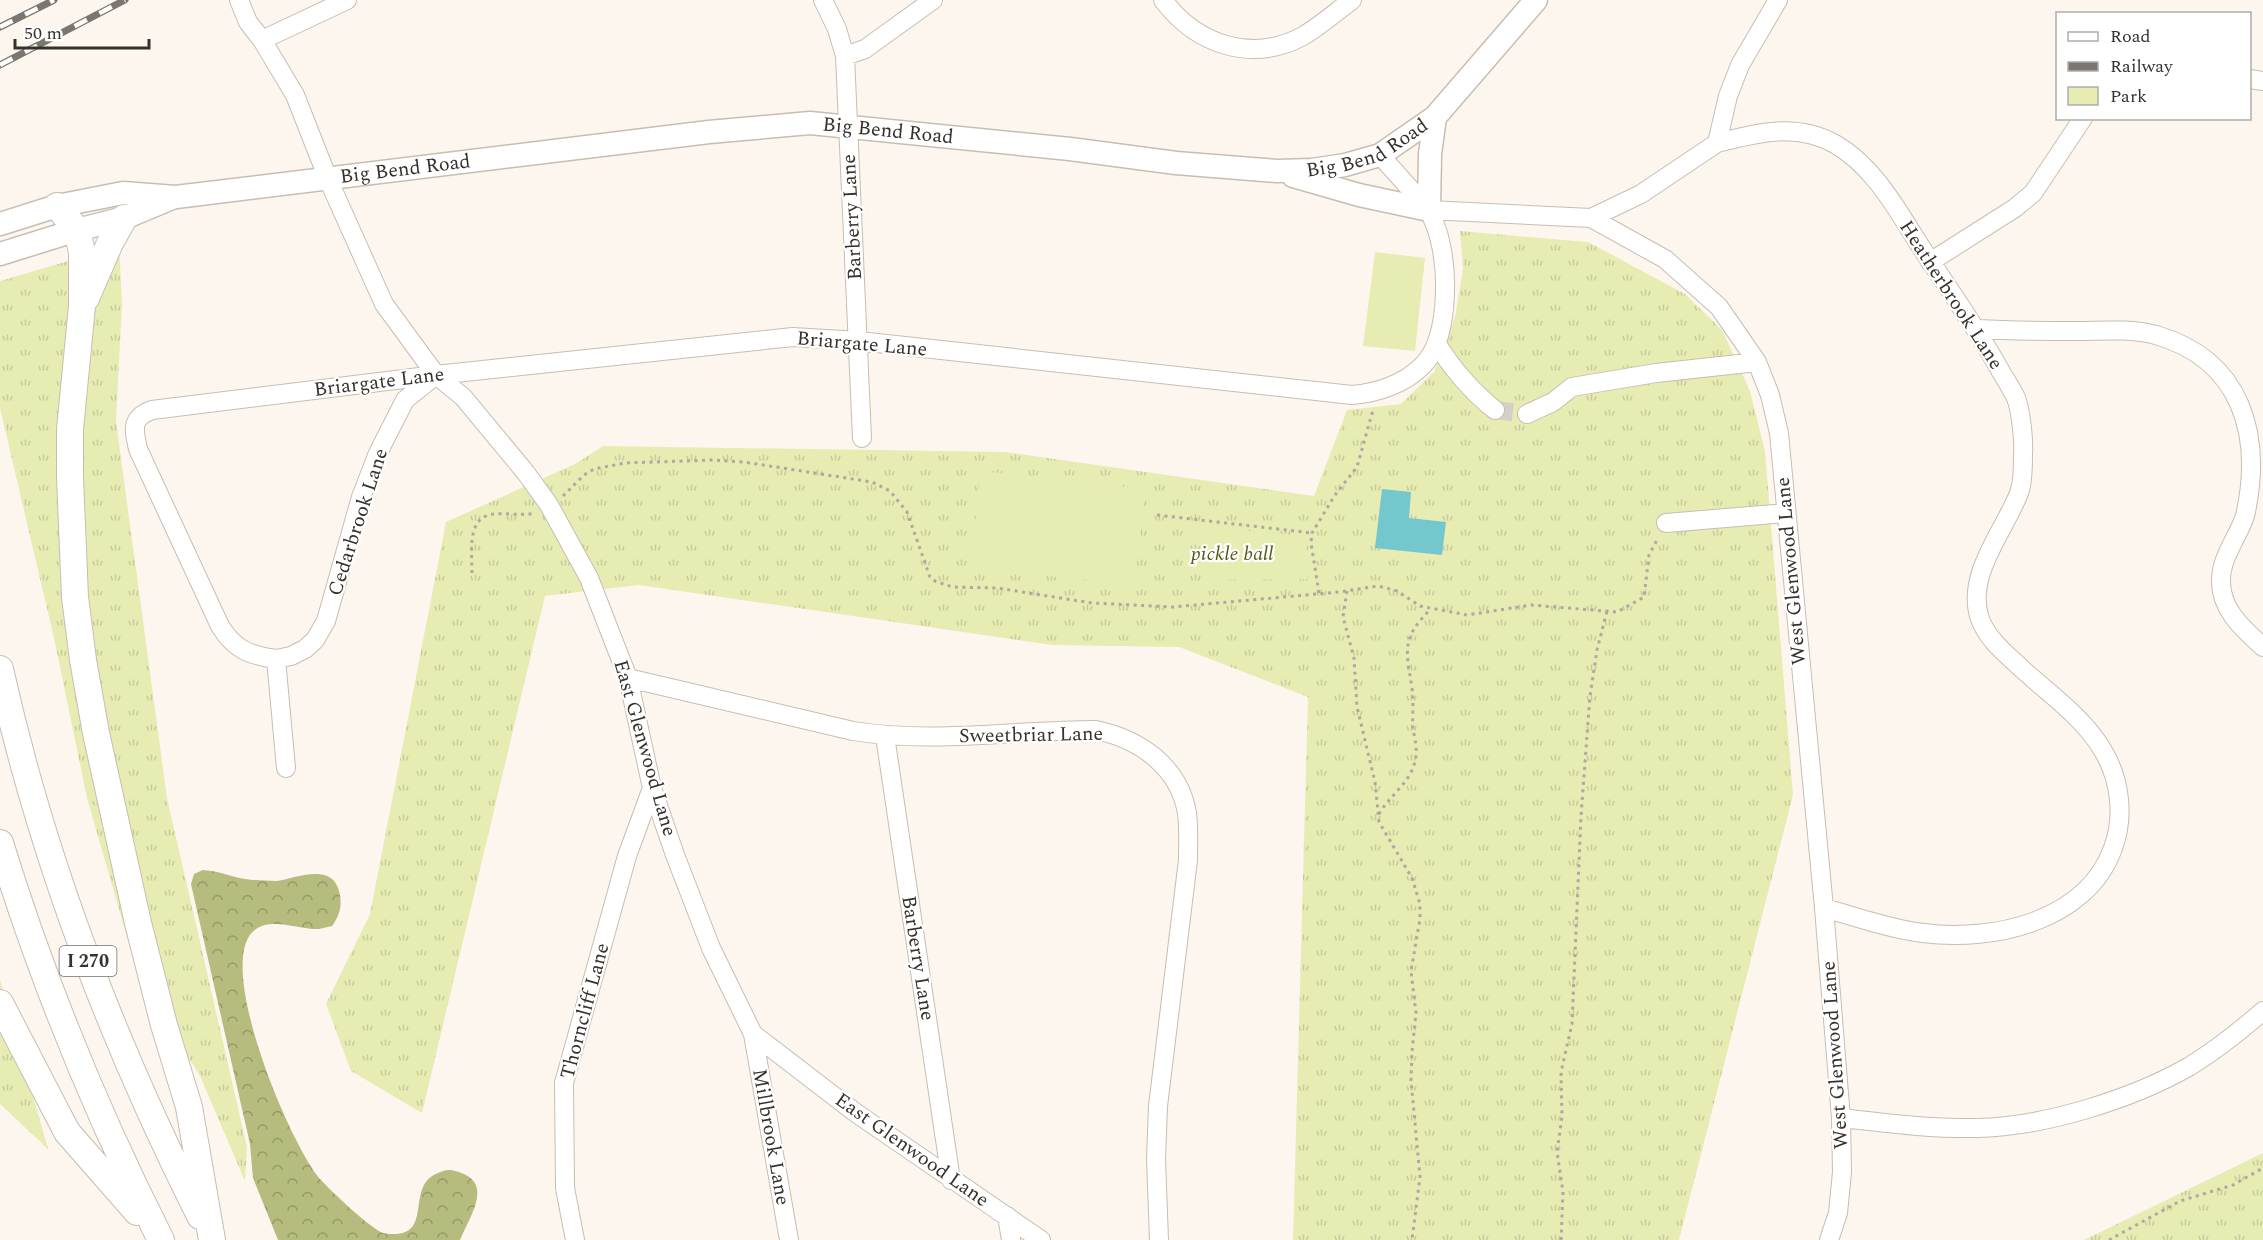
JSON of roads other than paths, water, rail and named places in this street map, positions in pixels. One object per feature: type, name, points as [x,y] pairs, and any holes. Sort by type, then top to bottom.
[{"type":"highway","points":[[57,206],[77,230],[82,252],[82,306],[73,396],[70,459],[71,538],[83,660],[96,733],[135,912],[164,1025],[189,1107],[212,1240]]},
{"type":"highway","points":[[82,306],[110,243],[124,218]]},
{"type":"highway","name":"I 270","points":[[0,669],[33,797],[61,889],[129,1067],[212,1240]]},
{"type":"highway","name":"I 270","points":[[0,843],[43,972],[79,1063],[160,1239]]},
{"type":"highway","points":[[0,1003],[67,1132],[160,1239]]},
{"type":"main road","name":"Big Bend Road","points":[[0,224],[57,206],[123,193],[176,196],[729,130],[810,123],[1176,163],[1277,171],[1312,170],[1345,165],[1380,155],[1435,117],[1536,0]]},
{"type":"main road","points":[[1277,171],[1359,195],[1429,210],[1430,153],[1435,117]]},
{"type":"main road","name":"Big Bend Road","points":[[3,253],[124,218],[176,196]]},
{"type":"street","name":"East Glenwood Lane","points":[[239,0],[248,22],[262,40],[295,95],[327,179],[384,304],[436,375],[463,398],[526,473],[549,505],[589,578],[628,678],[652,788],[711,948],[753,1034],[856,1113],[1041,1240]]},
{"type":"street","points":[[262,40],[347,0]]},
{"type":"street","name":"Barberry Lane","points":[[824,0],[837,29],[845,56],[862,438]]},
{"type":"street","points":[[845,56],[865,49],[933,0]]},
{"type":"street","points":[[1163,0],[1186,27],[1220,45],[1249,48],[1270,47],[1296,39],[1352,0]]},
{"type":"street","points":[[1717,143],[1728,96],[1740,65],[1778,0]]},
{"type":"street","points":[[1930,262],[2015,208],[2033,193],[2047,176],[2082,120]]},
{"type":"street","name":"Heatherbrook Lane","points":[[1591,218],[1641,194],[1717,143],[1754,133],[1782,130],[1804,132],[1832,142],[1852,155],[1876,180],[1978,329],[2017,399],[2024,452],[2020,490],[1985,562],[1977,597],[1979,616],[1988,635],[2001,650],[2087,728],[2103,750],[2112,769],[2118,792],[2120,817],[2117,838],[2108,863],[2092,885],[2067,907],[2042,919],[1971,934],[1925,934],[1824,908]]},
{"type":"street","points":[[1380,155],[1429,210]]},
{"type":"street","name":"West Glenwood Lane","points":[[1429,210],[1591,218],[1665,259],[1719,307],[1757,362],[1770,395],[1779,433],[1824,908],[1841,1118],[1842,1172],[1838,1214],[1829,1240]]},
{"type":"street","name":"Briargate Lane","points":[[276,659],[258,657],[242,650],[228,639],[220,626],[138,449],[134,428],[136,420],[143,414],[152,410],[436,375],[793,337],[859,341],[1340,394],[1372,393],[1408,376],[1424,365],[1437,344],[1445,290],[1440,240],[1429,210]]},
{"type":"street","points":[[1978,329],[2027,332],[2130,331],[2184,346],[2207,359],[2221,371],[2236,393],[2246,416],[2252,441],[2254,468],[2243,521],[2223,566],[2221,580],[2223,598],[2231,615],[2245,632],[2263,647]]},
{"type":"street","points":[[1437,344],[1486,403],[1495,410]]},
{"type":"street","points":[[1527,414],[1553,402],[1572,387],[1656,373],[1757,362]]},
{"type":"street","name":"Cedarbrook Lane","points":[[276,659],[291,656],[305,649],[315,640],[326,621],[362,497],[378,453],[405,400],[436,375]]},
{"type":"street","points":[[1666,523],[1786,513]]},
{"type":"street","points":[[276,659],[286,768]]},
{"type":"street","name":"Sweetbriar Lane","points":[[628,678],[853,731],[885,736],[940,737],[1096,730],[1117,735],[1138,745],[1157,759],[1172,776],[1187,812],[1188,860],[1158,1106],[1156,1159],[1159,1240]]},
{"type":"street","name":"Barberry Lane","points":[[885,736],[951,1180]]},
{"type":"street","name":"Thorncliff Lane","points":[[575,1240],[565,1188],[564,1083],[627,856],[652,788]]},
{"type":"street","points":[[1841,1118],[1921,1128],[1979,1128],[2030,1123],[2081,1111],[2135,1091],[2190,1066],[2237,1034],[2263,1011]]},
{"type":"street","name":"Millbrook Lane","points":[[753,1034],[789,1240]]},
{"type":"street","points":[[1007,1216],[1011,1240]]},
{"type":"water","points":[[1382,489],[1411,492],[1409,518],[1446,522],[1442,555],[1375,548]]},
{"type":"tunnel","points":[[1495,410],[1527,414]]},
{"type":"railway","points":[[0,27],[54,0]]},
{"type":"railway","points":[[0,65],[125,0]]},
{"type":"park label","name":"pickle ball","points":[[1232,554]]}]
